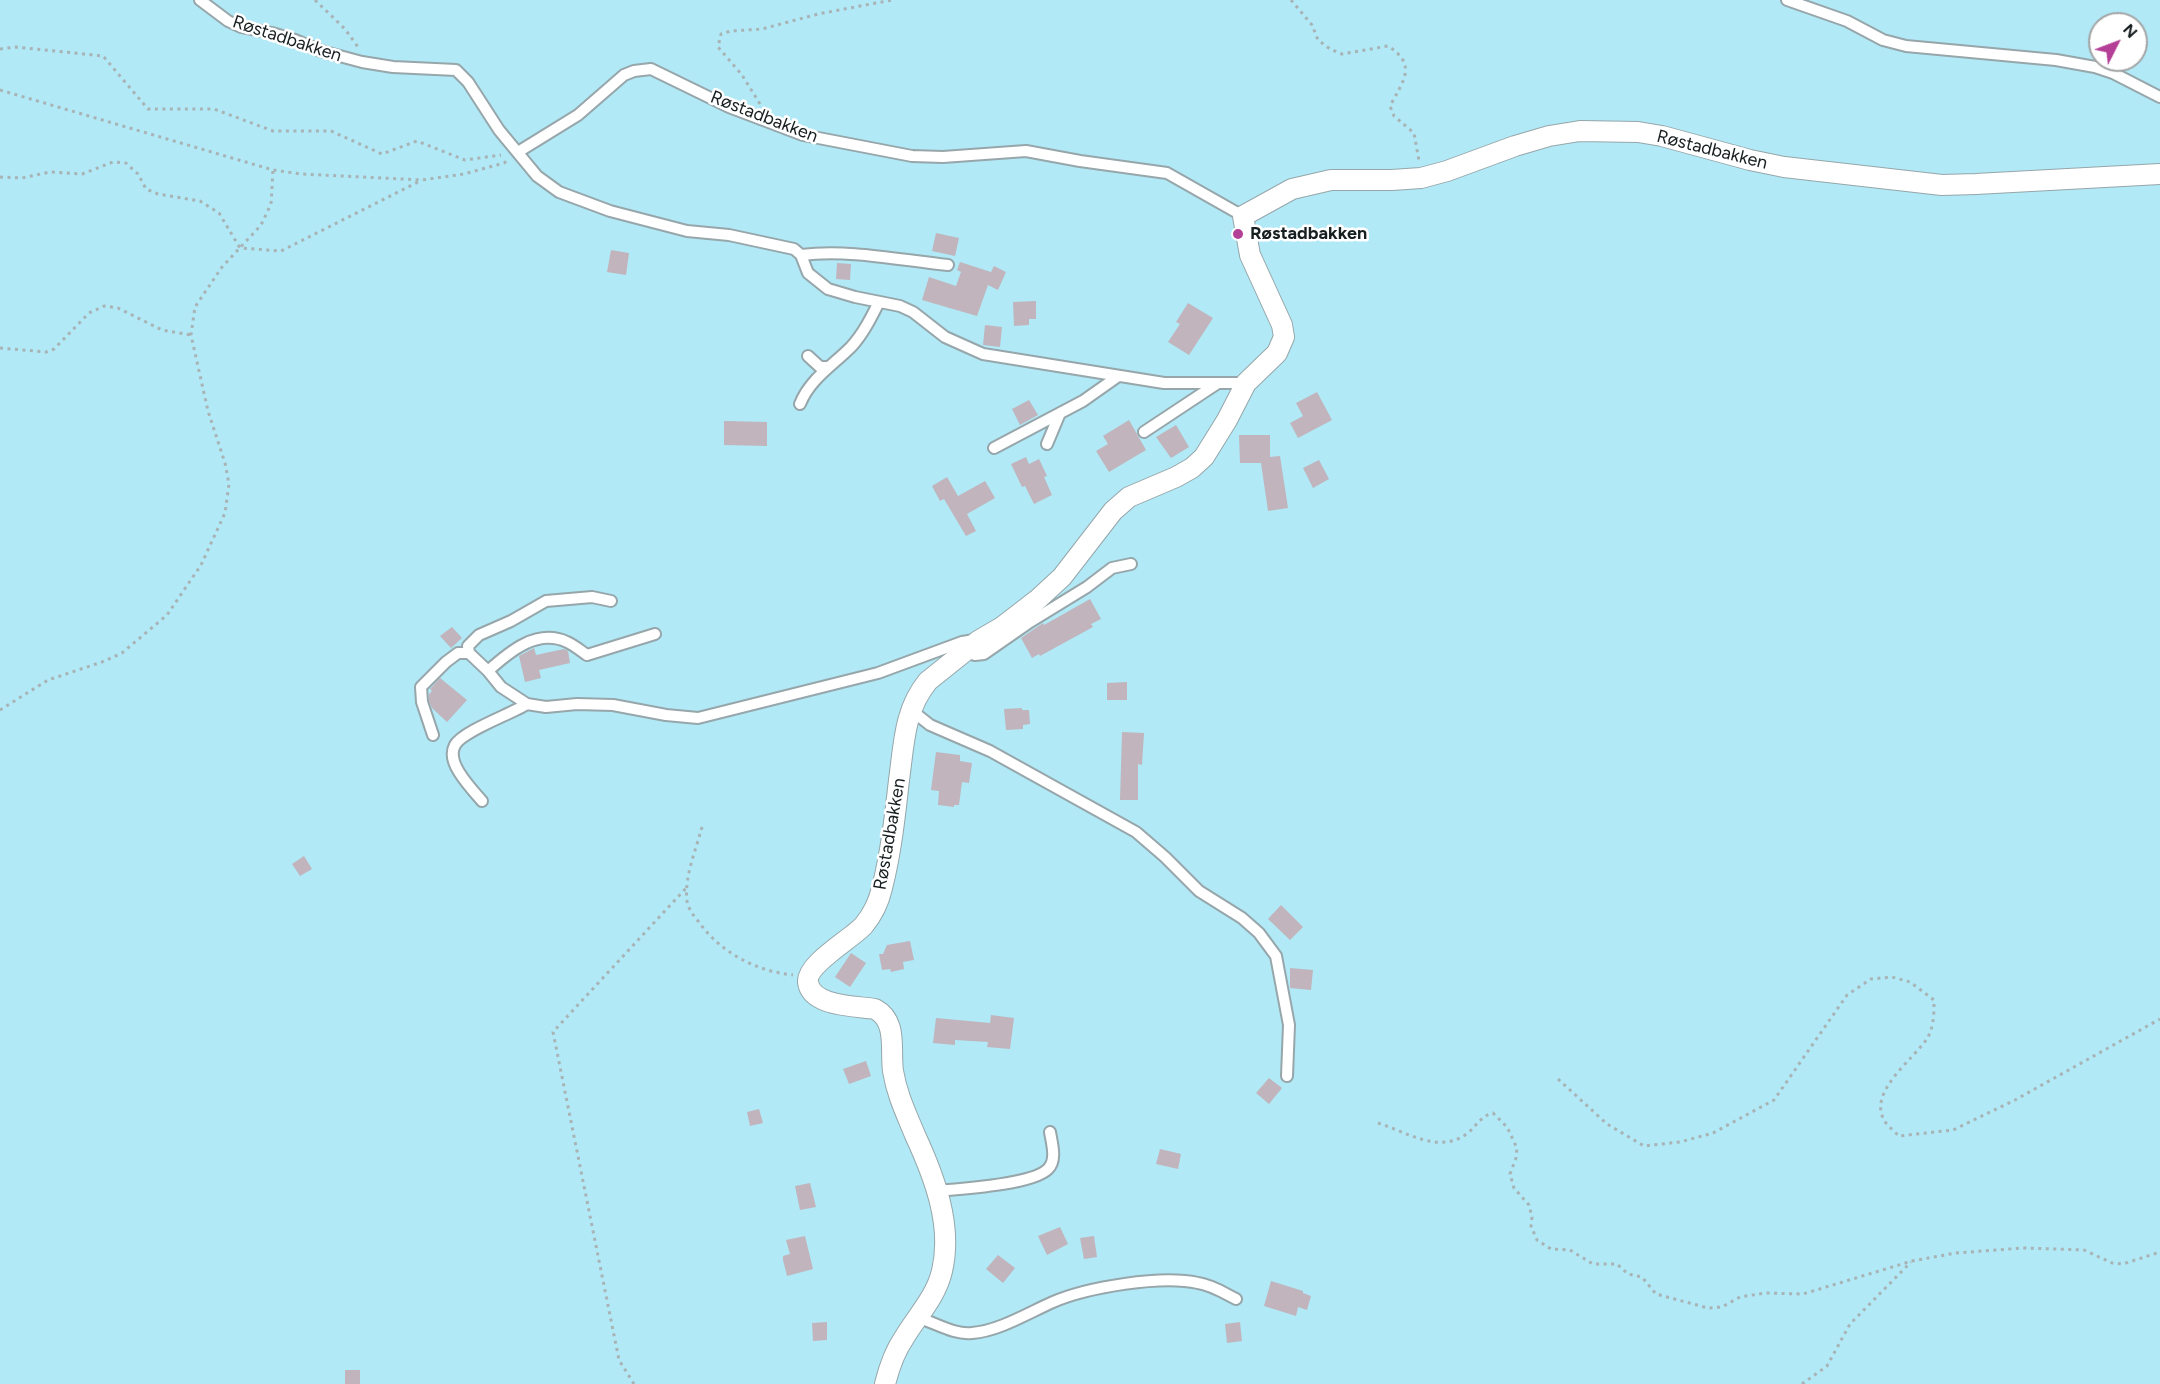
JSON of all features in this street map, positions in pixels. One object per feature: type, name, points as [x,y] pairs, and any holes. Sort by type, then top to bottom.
[{"type":"street","name":"Røstadbakken","points":[[810,974],[817,964],[864,925],[877,903],[882,888],[893,827],[904,739],[911,710],[928,681],[972,646],[1019,615],[1062,577],[1097,529],[1129,497],[1176,477],[1192,468],[1204,457],[1246,383],[1277,353],[1284,337],[1282,325],[1250,255],[1243,216],[1292,189],[1331,180],[1421,178],[1515,146],[1549,136],[1580,131],[1611,130],[1662,136],[1784,167],[1942,185],[2160,174]]},
{"type":"street","points":[[810,974],[808,982],[813,992],[825,1001],[875,1009],[882,1013],[888,1021],[900,1104],[915,1135],[936,1191],[945,1235],[944,1263],[939,1282],[919,1318],[899,1347],[885,1384]]},
{"type":"lane","name":"Røstadbakken","points":[[200,0],[228,21],[241,27],[272,33],[321,51],[362,62],[393,67],[456,70],[468,82],[499,130],[542,181],[575,199],[687,231],[781,245],[794,249],[801,255],[852,254],[948,265]]},
{"type":"lane","points":[[1787,0],[1828,13],[1883,40],[1898,44],[2056,60],[2113,74],[2160,97]]},
{"type":"lane","name":"Røstadbakken","points":[[518,152],[578,115],[624,75],[651,69],[729,107],[813,138],[912,156],[943,157],[1026,151],[1167,173],[1243,216]]},
{"type":"lane","points":[[801,255],[808,273],[828,289],[900,306],[913,312],[945,337],[977,352],[1164,383],[1246,383]]},
{"type":"lane","points":[[800,404],[804,393],[814,381],[868,325],[879,302]]},
{"type":"lane","points":[[808,356],[820,367],[828,368]]},
{"type":"lane","points":[[994,448],[1083,401],[1117,377]]},
{"type":"lane","points":[[1144,432],[1221,382]]},
{"type":"lane","points":[[1047,444],[1060,413]]},
{"type":"lane","name":"Røstadbakken","points":[[469,653],[501,687],[527,704],[546,707],[577,704],[613,705],[687,718],[707,717],[784,695],[878,673],[962,642],[972,646],[975,655],[984,654],[1087,587],[1112,568],[1131,564]]},
{"type":"lane","points":[[433,735],[422,702],[421,687],[458,653],[469,653],[468,646],[479,635],[511,621],[546,601],[592,597],[611,601]]},
{"type":"lane","points":[[488,671],[522,644],[543,637],[567,641],[586,656],[655,634]]},
{"type":"lane","points":[[482,801],[459,773],[454,762],[453,749],[465,735],[527,704]]},
{"type":"lane","points":[[911,710],[930,725],[990,751],[1136,832],[1199,891],[1242,918],[1259,933],[1276,956],[1288,1025],[1287,1076]]},
{"type":"lane","points":[[936,1191],[999,1185],[1048,1169],[1053,1157],[1050,1132]]},
{"type":"lane","points":[[919,1318],[959,1333],[973,1333],[1000,1326],[1072,1296],[1167,1280],[1199,1283],[1236,1299]]},
{"type":"path","points":[[315,0],[357,43],[362,62]]},
{"type":"path","points":[[774,125],[742,75],[718,47],[721,34],[762,29],[818,14],[892,0]]},
{"type":"path","points":[[1291,0],[1312,25],[1318,40],[1330,49],[1342,54],[1388,46],[1399,52],[1406,64],[1406,75],[1390,106],[1394,116],[1414,133],[1418,144],[1421,178]]},
{"type":"path","points":[[0,49],[16,47],[103,56],[148,109],[214,110],[273,131],[331,131],[382,154],[417,141],[465,160],[518,152]]},
{"type":"path","points":[[0,90],[273,170],[301,174],[422,180],[464,174],[504,163],[518,152]]},
{"type":"path","points":[[0,177],[22,178],[50,172],[82,174],[113,162],[126,163],[138,174],[146,189],[158,194],[200,201],[219,213],[240,248]]},
{"type":"path","points":[[0,710],[48,680],[122,653],[167,615],[201,565],[225,513],[229,484],[225,463],[208,411],[191,335],[195,307],[222,267],[261,225],[271,204],[273,170]]},
{"type":"path","points":[[240,248],[281,251],[422,180]]},
{"type":"path","points":[[0,348],[46,352],[54,348],[88,314],[104,306],[118,308],[162,330],[191,335]]},
{"type":"path","points":[[702,827],[687,887],[687,902],[692,914],[705,932],[730,953],[773,973],[810,974]]},
{"type":"path","points":[[634,1384],[619,1360],[553,1032],[687,887]]},
{"type":"path","points":[[1558,1079],[1606,1124],[1644,1146],[1680,1142],[1713,1133],[1774,1100],[1847,995],[1871,979],[1892,977],[1910,982],[1934,1000],[1934,1018],[1929,1036],[1893,1077],[1881,1102],[1884,1121],[1899,1136],[1953,1130],[2015,1100],[2160,1019]]},
{"type":"path","points":[[1378,1123],[1425,1142],[1439,1143],[1453,1141],[1467,1133],[1485,1115],[1493,1113],[1507,1127],[1517,1148],[1510,1174],[1514,1188],[1528,1205],[1532,1217],[1531,1226],[1537,1240],[1551,1249],[1570,1250],[1593,1264],[1617,1264],[1628,1274],[1642,1277],[1656,1294],[1708,1308],[1722,1307],[1740,1297],[1765,1293],[1803,1294],[1912,1261],[1956,1253],[2023,1248],[2084,1250],[2112,1263],[2123,1264],[2160,1252]]},
{"type":"path","points":[[1802,1384],[1827,1366],[1850,1324],[1912,1261]]},
{"type":"shaded area","points":[[0,0],[2160,0],[2160,1384],[0,1384]]},
{"type":"building","points":[[936,233],[959,238],[955,256],[932,251]]},
{"type":"building","points":[[611,250],[629,253],[626,275],[607,272]]},
{"type":"building","points":[[960,262],[991,272],[994,266],[1006,272],[998,290],[988,285],[977,316],[922,300],[929,277],[956,286],[961,272],[957,270]]},
{"type":"building","points":[[837,263],[851,264],[850,280],[836,279]]},
{"type":"building","points":[[1036,301],[1036,319],[1029,319],[1029,325],[1014,326],[1013,302]]},
{"type":"building","points":[[1188,303],[1213,318],[1189,355],[1168,342],[1180,324],[1176,322]]},
{"type":"building","points":[[985,325],[1002,327],[1000,347],[983,345]]},
{"type":"building","points":[[1317,392],[1332,420],[1298,438],[1290,423],[1303,416],[1296,403]]},
{"type":"building","points":[[1029,400],[1038,415],[1020,425],[1012,409]]},
{"type":"building","points":[[1129,420],[1146,450],[1109,472],[1096,451],[1108,444],[1103,436]]},
{"type":"building","points":[[724,421],[767,422],[767,446],[724,445]]},
{"type":"building","points":[[1176,425],[1189,447],[1171,458],[1156,437]]},
{"type":"building","points":[[1239,435],[1270,435],[1270,457],[1280,456],[1288,508],[1268,511],[1261,463],[1240,463]]},
{"type":"building","points":[[1026,457],[1029,464],[1039,459],[1052,495],[1034,504],[1025,486],[1022,487],[1011,464]]},
{"type":"building","points":[[1319,460],[1329,479],[1313,488],[1303,468]]},
{"type":"building","points":[[947,477],[958,496],[985,481],[995,498],[967,514],[976,531],[966,536],[944,499],[940,501],[932,486]]},
{"type":"building","points":[[1090,599],[1101,619],[1091,624],[1093,627],[1040,656],[1039,654],[1032,658],[1021,638],[1043,623],[1044,625]]},
{"type":"building","points":[[452,627],[462,638],[451,648],[440,636]]},
{"type":"building","points":[[534,648],[536,655],[564,649],[568,651],[570,663],[539,670],[541,678],[525,682],[519,656]]},
{"type":"building","points":[[440,678],[467,700],[447,722],[432,708],[429,701],[429,694],[432,691],[430,689]]},
{"type":"building","points":[[1127,682],[1127,700],[1107,700],[1107,683]]},
{"type":"building","points":[[1022,708],[1022,710],[1029,710],[1030,724],[1023,725],[1023,729],[1006,730],[1004,709]]},
{"type":"building","points":[[1122,732],[1144,733],[1142,765],[1138,764],[1138,800],[1120,800]]},
{"type":"building","points":[[936,752],[960,755],[960,761],[972,763],[969,783],[962,782],[959,805],[954,805],[954,807],[938,805],[939,791],[931,790]]},
{"type":"building","points":[[304,856],[312,869],[300,876],[292,864]]},
{"type":"building","points":[[1281,905],[1303,927],[1290,940],[1268,919]]},
{"type":"building","points":[[910,941],[914,960],[903,962],[904,969],[891,972],[890,969],[882,970],[879,954],[883,954],[887,945]]},
{"type":"building","points":[[851,953],[866,963],[850,987],[835,977]]},
{"type":"building","points":[[1290,968],[1313,970],[1311,990],[1290,988]]},
{"type":"building","points":[[991,1015],[1014,1018],[1010,1049],[987,1047],[988,1042],[955,1040],[955,1045],[933,1043],[936,1018],[990,1023]]},
{"type":"building","points":[[866,1061],[871,1076],[849,1084],[843,1069]]},
{"type":"building","points":[[1269,1078],[1282,1088],[1269,1104],[1256,1093]]},
{"type":"building","points":[[759,1109],[763,1123],[750,1126],[747,1112]]},
{"type":"building","points":[[1160,1149],[1181,1154],[1178,1169],[1156,1164]]},
{"type":"building","points":[[810,1183],[816,1207],[800,1210],[795,1186]]},
{"type":"building","points":[[1060,1227],[1068,1244],[1047,1255],[1038,1236]]},
{"type":"building","points":[[805,1236],[813,1269],[787,1276],[783,1256],[790,1254],[786,1240]]},
{"type":"building","points":[[1094,1236],[1097,1257],[1084,1259],[1080,1238]]},
{"type":"building","points":[[998,1255],[1015,1268],[1003,1283],[986,1269]]},
{"type":"building","points":[[1271,1281],[1303,1291],[1311,1296],[1307,1310],[1298,1307],[1296,1316],[1264,1306]]},
{"type":"building","points":[[827,1322],[827,1340],[813,1341],[812,1323]]},
{"type":"building","points":[[1240,1322],[1242,1341],[1227,1343],[1225,1324]]},
{"type":"building","points":[[345,1370],[360,1370],[360,1384],[345,1384]]},
{"type":"place","name":"Røstadbakken","points":[[1238,234]]}]
